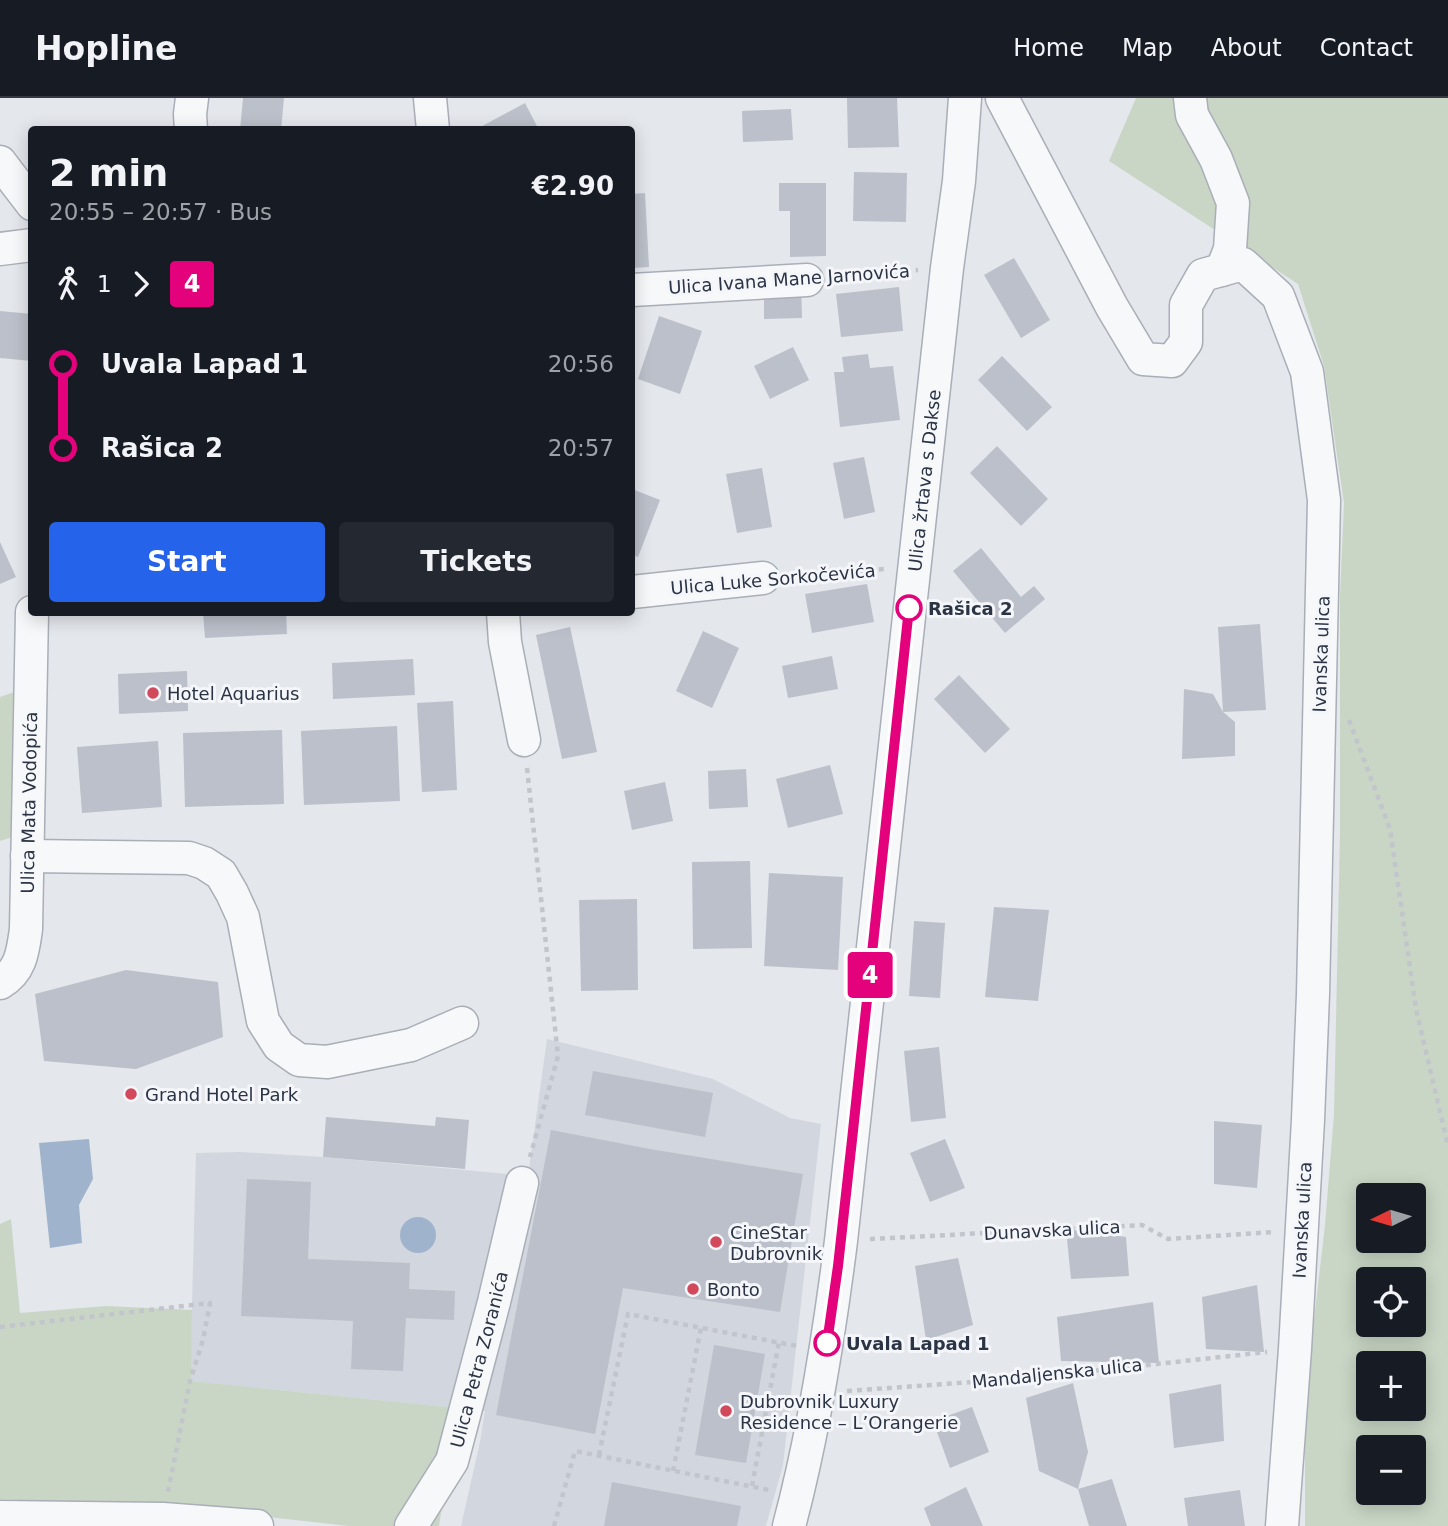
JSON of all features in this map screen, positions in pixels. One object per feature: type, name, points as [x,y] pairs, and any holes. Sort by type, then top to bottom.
[{"type":"street","points":[[191,126],[192,98]]},
{"type":"street","points":[[430,98],[433,126]]},
{"type":"street","name":"Ulica žrtava s Dakse","points":[[789,1526],[818,1393],[841,1241],[947,268],[959,181],[965,98]]},
{"type":"street","points":[[1002,98],[1112,307],[1143,359],[1172,361],[1186,342],[1186,305],[1203,275],[1222,270],[1230,249],[1233,203],[1216,159],[1192,115],[1190,98]]},
{"type":"street","points":[[0,162],[28,199]]},
{"type":"street","points":[[0,249],[28,246]]},
{"type":"street","name":"Ivanska ulica","points":[[1222,270],[1243,264],[1278,296],[1307,372],[1324,500],[1313,994],[1302,1230],[1282,1526]]},
{"type":"street","name":"Ulica Ivana Mane Jarnovića","points":[[635,290],[807,280]]},
{"type":"street","name":"Ulica Luke Sorkočevića","points":[[635,592],[763,578]]},
{"type":"street","name":"Ulica Mata Vodopića","points":[[0,983],[17,968],[23,954],[26,929],[32,616]]},
{"type":"street","points":[[503,616],[505,642],[524,740]]},
{"type":"street","points":[[27,856],[188,858],[204,863],[221,874],[243,917],[263,1021],[279,1045],[299,1060],[327,1062],[411,1045],[462,1023]]},
{"type":"street","name":"Ulica Petra Zoranića","points":[[411,1526],[452,1461],[523,1183]]},
{"type":"street","points":[[0,1517],[163,1519],[257,1526]]},
{"type":"path","name":"Ulica Ivana Mane Jarnovića","points":[[807,280],[947,268]]},
{"type":"path","name":"Ulica Luke Sorkočevića","points":[[763,578],[914,567]]},
{"type":"path","points":[[1349,718],[1390,829],[1416,1009],[1448,1146]]},
{"type":"path","points":[[523,1183],[558,1056],[524,740]]},
{"type":"path","name":"Dunavska ulica","points":[[841,1241],[1142,1225],[1168,1239],[1302,1230]]},
{"type":"path","points":[[0,1327],[210,1303],[203,1340],[190,1381],[163,1519]]},
{"type":"path","points":[[600,1455],[628,1314],[797,1346]]},
{"type":"path","points":[[673,1471],[701,1328]]},
{"type":"path","points":[[752,1486],[779,1342]]},
{"type":"path","name":"Mandaljenska ulica","points":[[818,1393],[1028,1378],[1295,1349]]},
{"type":"path","points":[[554,1526],[575,1451],[797,1496]]},
{"type":"shaded area","points":[[547,1039],[713,1079],[790,1118],[821,1124],[783,1465],[766,1526],[461,1526],[485,1411],[190,1381],[196,1153],[240,1152],[323,1157],[528,1176]]},
{"type":"green space","points":[[1136,98],[1448,98],[1448,1526],[1305,1526],[1305,1398],[1325,1225],[1334,1114],[1340,833],[1340,598],[1344,503],[1324,366],[1298,284],[1109,161]]},
{"type":"green space","points":[[20,690],[16,836],[0,841],[0,697]]},
{"type":"green space","points":[[11,1219],[20,1313],[106,1306],[192,1310],[191,1381],[457,1408],[439,1526],[349,1526],[205,1510],[0,1499],[0,1224]]},
{"type":"water","points":[[89,1139],[93,1179],[79,1205],[82,1243],[50,1248],[39,1143]]},
{"type":"water","points":[[418,1217],[431,1222],[436,1235],[431,1248],[418,1253],[405,1248],[400,1235],[405,1222]]},
{"type":"building","points":[[243,98],[284,98],[281,126],[240,126]]},
{"type":"building","points":[[847,98],[897,98],[899,147],[848,148]]},
{"type":"building","points":[[525,103],[537,126],[482,126]]},
{"type":"building","points":[[791,109],[793,140],[743,142],[742,111]]},
{"type":"building","points":[[854,172],[907,173],[906,222],[853,221]]},
{"type":"building","points":[[779,183],[826,183],[826,256],[790,257],[790,211],[779,211]]},
{"type":"building","points":[[645,193],[649,267],[635,268],[635,194]]},
{"type":"building","points":[[1014,258],[1050,320],[1021,338],[984,275]]},
{"type":"building","points":[[801,282],[802,318],[764,319],[764,283]]},
{"type":"building","points":[[899,287],[903,331],[841,337],[836,294]]},
{"type":"building","points":[[0,311],[28,314],[28,361],[0,358]]},
{"type":"building","points":[[659,316],[702,331],[680,394],[638,379]]},
{"type":"building","points":[[793,347],[809,380],[770,399],[754,366]]},
{"type":"building","points":[[868,354],[870,368],[893,366],[900,420],[840,427],[834,372],[844,372],[842,357]]},
{"type":"building","points":[[1002,356],[1052,407],[1027,431],[978,380]]},
{"type":"building","points":[[997,446],[1048,499],[1021,526],[970,473]]},
{"type":"building","points":[[864,457],[875,512],[844,519],[833,463]]},
{"type":"building","points":[[762,468],[772,527],[737,533],[726,474]]},
{"type":"building","points":[[635,490],[660,500],[638,557],[635,556]]},
{"type":"building","points":[[0,542],[16,577],[0,584]]},
{"type":"building","points":[[981,548],[1021,597],[1034,586],[1045,599],[1005,633],[953,571]]},
{"type":"building","points":[[867,584],[874,622],[812,633],[805,594]]},
{"type":"building","points":[[203,616],[286,616],[287,634],[205,638]]},
{"type":"building","points":[[1260,624],[1266,710],[1223,712],[1218,627]]},
{"type":"building","points":[[570,627],[597,752],[562,759],[536,635]]},
{"type":"building","points":[[703,631],[739,648],[712,708],[676,691]]},
{"type":"building","points":[[832,656],[838,689],[788,698],[782,666]]},
{"type":"building","points":[[413,659],[415,695],[333,699],[332,663]]},
{"type":"building","name":"Hotel Aquarius","points":[[187,671],[188,711],[119,714],[118,674]]},
{"type":"building","points":[[959,675],[1010,729],[985,753],[934,699]]},
{"type":"building","points":[[1184,689],[1213,694],[1223,712],[1235,722],[1235,756],[1182,759]]},
{"type":"building","points":[[453,701],[457,790],[422,792],[417,703]]},
{"type":"building","points":[[397,726],[400,801],[304,805],[301,731]]},
{"type":"building","points":[[282,730],[284,804],[185,807],[183,733]]},
{"type":"building","points":[[158,741],[162,807],[82,813],[77,747]]},
{"type":"building","points":[[830,765],[843,814],[788,828],[776,779]]},
{"type":"building","points":[[746,769],[748,807],[709,809],[708,771]]},
{"type":"building","points":[[665,782],[673,821],[632,830],[624,791]]},
{"type":"building","points":[[750,861],[752,948],[693,949],[692,862]]},
{"type":"building","points":[[769,873],[843,877],[838,970],[764,966]]},
{"type":"building","points":[[637,899],[638,990],[581,991],[579,900]]},
{"type":"building","points":[[994,907],[1049,910],[1038,1001],[985,997]]},
{"type":"building","points":[[914,921],[945,923],[940,998],[909,996]]},
{"type":"building","points":[[126,970],[218,982],[223,1037],[136,1069],[44,1061],[35,994]]},
{"type":"building","points":[[939,1047],[946,1118],[911,1122],[904,1051]]},
{"type":"building","points":[[593,1071],[713,1093],[705,1137],[585,1115]]},
{"type":"building","points":[[326,1117],[435,1126],[436,1117],[469,1120],[465,1169],[323,1157]]},
{"type":"building","points":[[1214,1121],[1262,1125],[1257,1188],[1214,1184]]},
{"type":"building","points":[[551,1130],[803,1174],[780,1312],[623,1288],[595,1434],[496,1415]]},
{"type":"building","points":[[945,1139],[965,1188],[930,1202],[910,1153]]},
{"type":"building","points":[[247,1179],[311,1182],[308,1259],[410,1263],[409,1289],[455,1291],[454,1320],[406,1318],[403,1371],[351,1369],[353,1321],[241,1316]]},
{"type":"building","points":[[1066,1229],[1126,1237],[1129,1276],[1071,1279]]},
{"type":"building","points":[[958,1258],[973,1325],[926,1340],[915,1266]]},
{"type":"building","points":[[1257,1285],[1264,1352],[1206,1349],[1202,1297]]},
{"type":"building","points":[[1153,1302],[1159,1363],[1061,1361],[1057,1317]]},
{"type":"building","points":[[714,1345],[765,1354],[746,1463],[695,1455]]},
{"type":"building","points":[[1073,1383],[1088,1452],[1078,1489],[1039,1471],[1026,1398]]},
{"type":"building","points":[[1221,1384],[1224,1441],[1174,1448],[1169,1394]]},
{"type":"building","points":[[972,1407],[989,1452],[950,1468],[933,1421]]},
{"type":"building","points":[[1112,1479],[1127,1526],[1089,1526],[1078,1489]]},
{"type":"building","points":[[612,1482],[741,1506],[737,1526],[604,1526]]},
{"type":"building","points":[[966,1487],[983,1526],[931,1526],[924,1508]]},
{"type":"building","points":[[1240,1490],[1245,1526],[1188,1526],[1184,1498]]},
{"type":"bus line","name":"4","points":[[827,1343],[838,1266],[909,608]]},
{"type":"place","name":"Rašica 2","points":[[909,608]]},
{"type":"place","name":"Hotel Aquarius","points":[[153,693]]},
{"type":"place","name":"Grand Hotel Park","points":[[131,1094]]},
{"type":"place","name":"CineStar Dubrovnik","points":[[716,1242]]},
{"type":"place","name":"Bonto","points":[[693,1289]]},
{"type":"place","name":"Uvala Lapad 1","points":[[827,1343]]},
{"type":"place","name":"Dubrovnik Luxury Residence – L’Orangerie","points":[[726,1411]]}]
